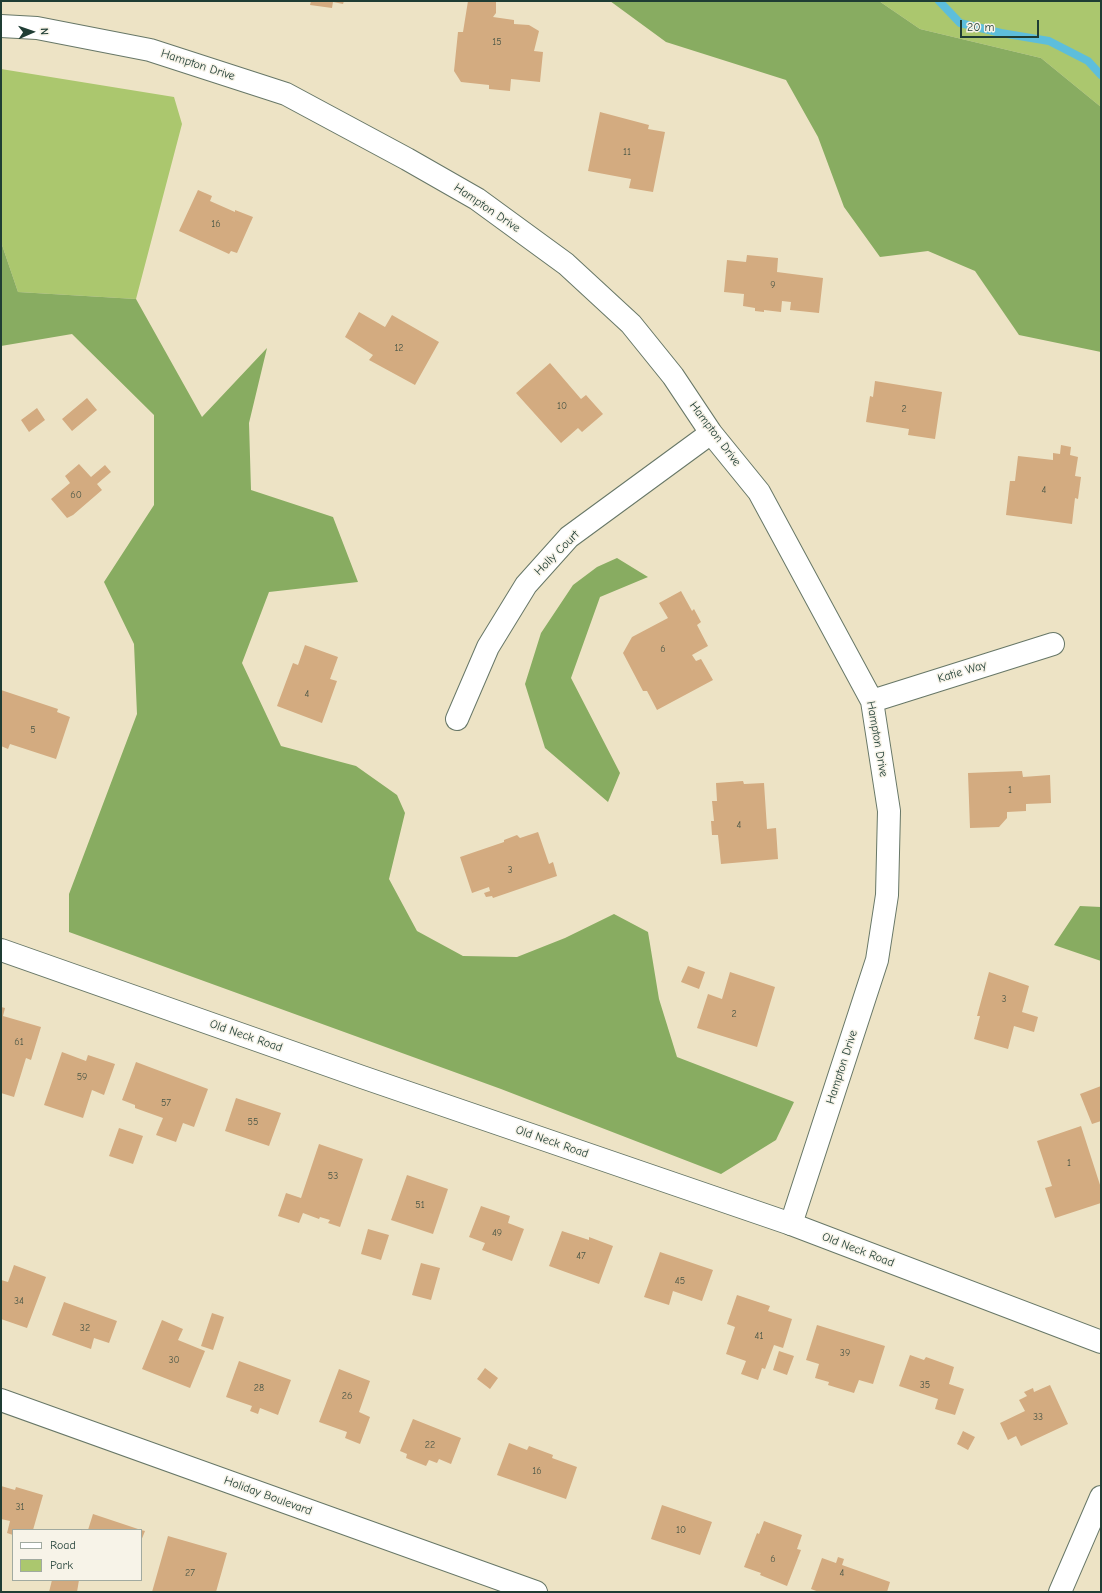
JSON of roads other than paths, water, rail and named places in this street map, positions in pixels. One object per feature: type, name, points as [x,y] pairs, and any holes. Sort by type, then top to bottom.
[{"type":"street","name":"Hampton Drive","points":[[1,26],[37,28],[150,50],[286,94],[407,158],[477,199],[566,264],[631,324],[673,376],[711,433],[759,492],[872,701],[889,811],[887,896],[878,952],[791,1224]]},
{"type":"street","name":"Holly Court","points":[[457,719],[488,647],[526,585],[569,537],[711,433]]},
{"type":"street","name":"Katie Way","points":[[872,701],[1053,644]]},
{"type":"street","name":"Old Neck Road","points":[[1,950],[362,1077],[791,1224],[1101,1342]]},
{"type":"street","name":"Holiday Boulevard","points":[[1,1400],[536,1592]]},
{"type":"street","points":[[1060,1592],[1101,1497]]},
{"type":"waterway","points":[[939,1],[960,23],[1001,33],[1049,41],[1088,61],[1101,75]]}]
